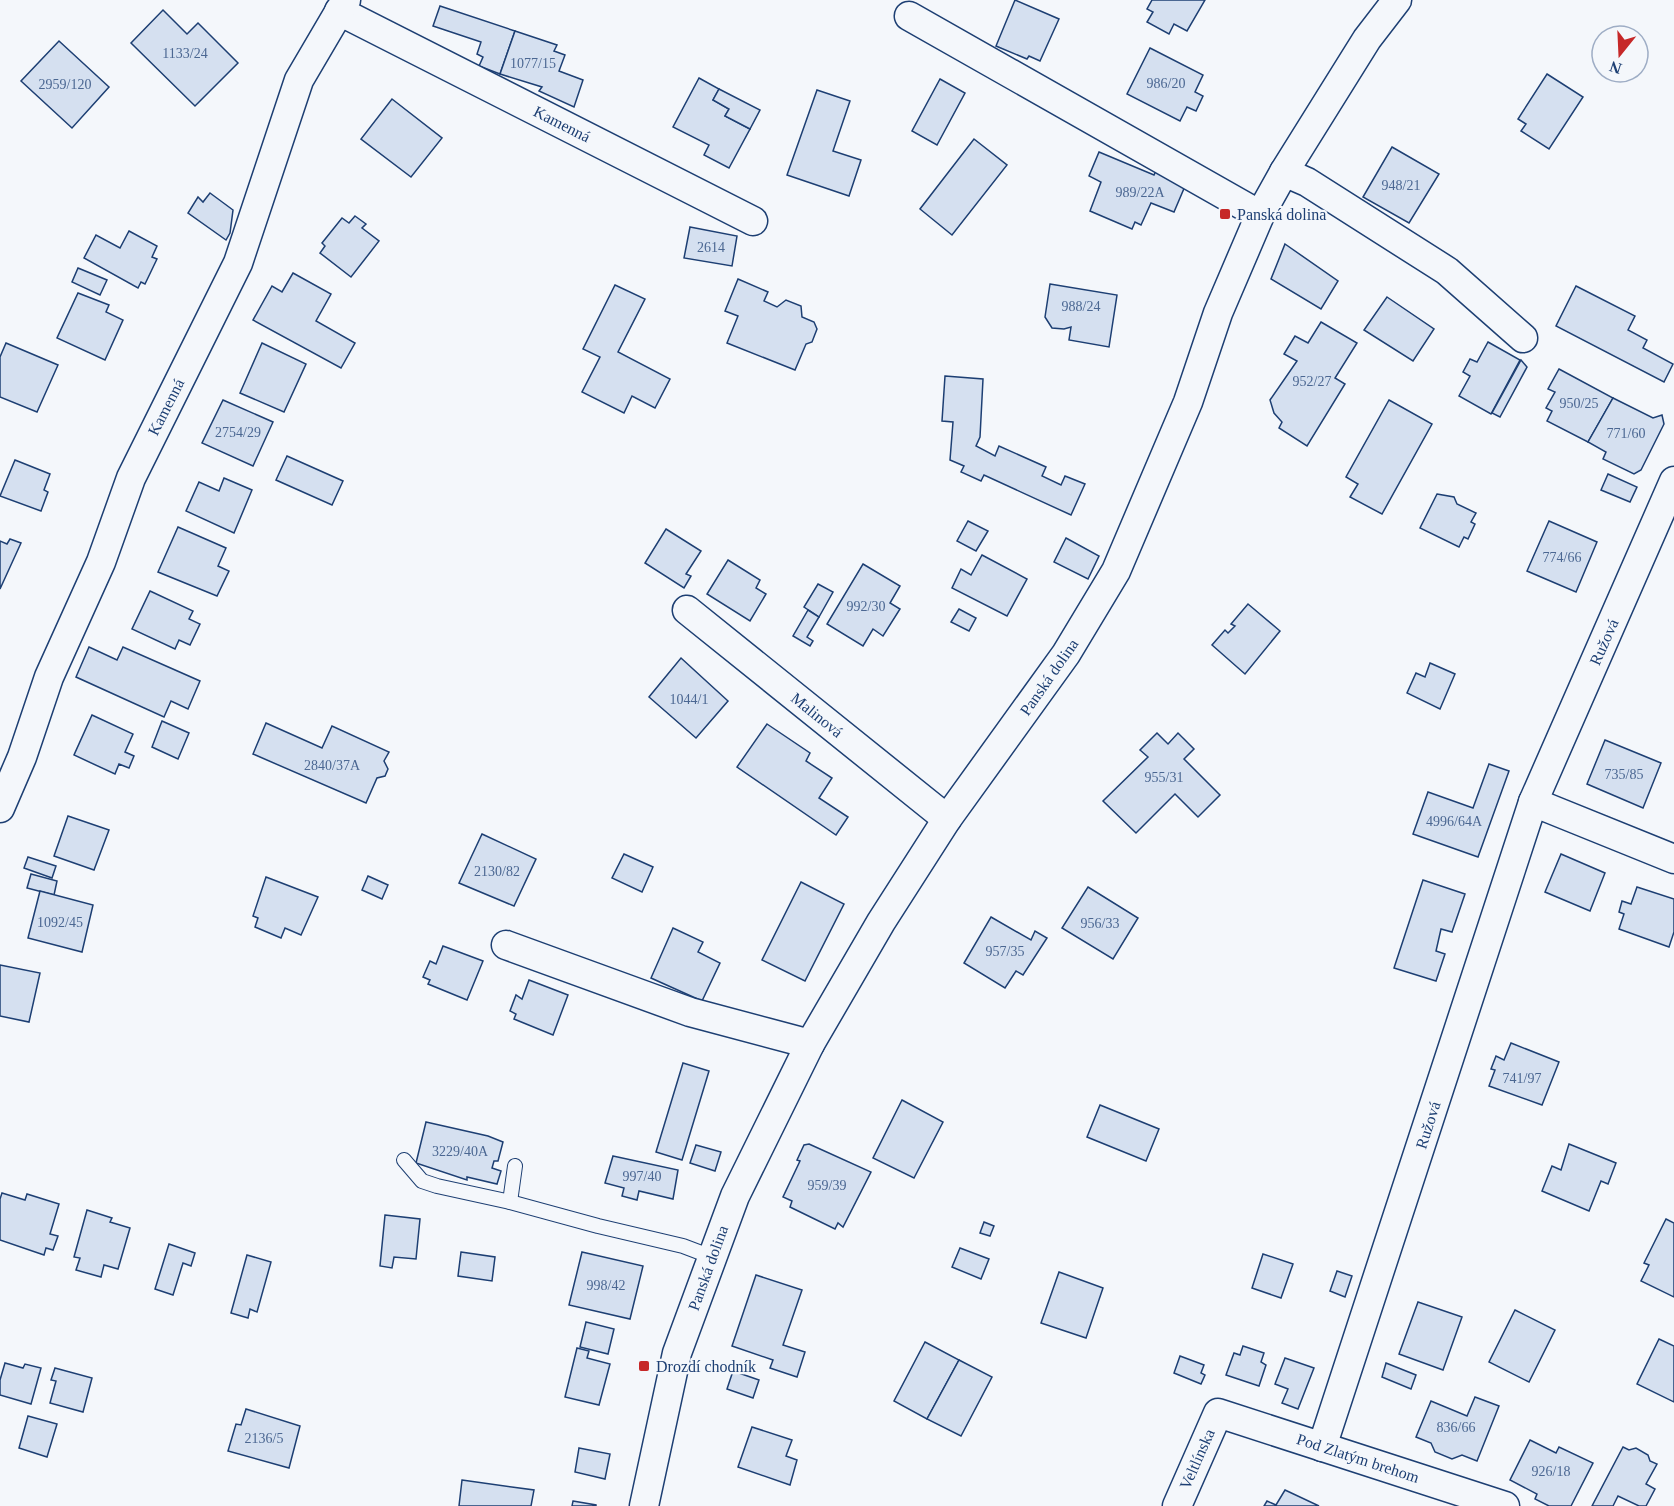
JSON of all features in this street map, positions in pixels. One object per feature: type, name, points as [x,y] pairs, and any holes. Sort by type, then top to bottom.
[{"type":"street","name":"Panská dolina","points":[[644,1506],[677,1353],[735,1196],[810,1044],[881,922],[947,819],[1066,654],[1116,571],[1188,402],[1218,313],[1260,215],[1284,172],[1367,39],[1397,0]]},
{"type":"street","name":"Kamenná","points":[[0,808],[22,757],[49,677],[101,562],[131,478],[238,263],[298,80],[342,6],[753,221]]},
{"type":"street","points":[[909,16],[1260,215]]},
{"type":"street","points":[[1284,172],[1306,183],[1446,271],[1523,338]]},
{"type":"street","name":"Ružová","points":[[1322,1447],[1533,802],[1674,481]]},
{"type":"street","name":"Malinová","points":[[687,610],[947,819]]},
{"type":"street","points":[[1533,802],[1674,859]]},
{"type":"street","points":[[506,945],[690,1012],[810,1044]]},
{"type":"street","name":"Pod Zlatým brehom","points":[[1218,1413],[1499,1505]]},
{"type":"street","name":"Veltlínska","points":[[1177,1506],[1218,1413]]},
{"type":"lane","points":[[404,1160],[422,1181],[684,1246],[712,1257]]},
{"type":"lane","points":[[510,1202],[514,1166]]},
{"type":"building","points":[[1015,0],[1059,19],[1040,61],[1029,56],[1027,59],[996,46]]},
{"type":"building","points":[[1152,0],[1205,0],[1187,31],[1174,24],[1169,34],[1147,22],[1153,12],[1147,9]]},
{"type":"building","points":[[440,6],[515,31],[500,74],[479,66],[483,57],[477,54],[481,42],[433,26]]},
{"type":"building","points":[[163,10],[187,34],[198,23],[238,63],[195,106],[131,43]]},
{"type":"building","points":[[515,31],[557,45],[554,51],[565,55],[559,71],[583,80],[574,107],[539,91],[542,87],[500,74]]},
{"type":"building","points":[[59,41],[109,87],[72,128],[21,81]]},
{"type":"building","points":[[1150,48],[1203,75],[1195,92],[1203,96],[1196,111],[1187,107],[1180,121],[1127,94]]},
{"type":"building","points":[[1547,74],[1583,97],[1549,149],[1521,131],[1526,124],[1518,119]]},
{"type":"building","points":[[699,78],[719,89],[713,100],[729,109],[725,116],[750,129],[729,168],[704,155],[709,145],[673,127]]},
{"type":"building","points":[[940,79],[965,93],[937,145],[912,131]]},
{"type":"building","points":[[719,89],[760,110],[750,129],[725,116],[729,109],[713,100]]},
{"type":"building","points":[[817,90],[850,101],[833,151],[861,160],[849,196],[787,175]]},
{"type":"building","points":[[392,99],[442,138],[411,177],[361,139]]},
{"type":"building","points":[[974,139],[1007,165],[952,235],[920,209]]},
{"type":"building","points":[[1392,147],[1439,174],[1409,223],[1363,197]]},
{"type":"building","points":[[1099,152],[1154,175],[1159,164],[1188,179],[1174,212],[1151,203],[1141,225],[1135,222],[1132,229],[1090,211],[1101,182],[1089,176]]},
{"type":"building","points":[[210,193],[233,210],[230,233],[226,240],[188,213],[198,197],[203,202]]},
{"type":"building","points":[[355,216],[366,224],[362,228],[379,241],[351,277],[320,253],[325,246],[322,243],[342,218],[349,223]]},
{"type":"building","points":[[690,227],[737,236],[732,266],[684,258]]},
{"type":"building","points":[[129,231],[157,246],[152,257],[157,259],[145,284],[141,282],[138,288],[84,258],[96,235],[120,248]]},
{"type":"building","points":[[1285,244],[1338,281],[1321,309],[1271,279]]},
{"type":"building","points":[[78,268],[107,280],[100,295],[72,282]]},
{"type":"building","points":[[293,273],[331,294],[316,321],[355,343],[341,368],[253,320],[272,286],[282,292]]},
{"type":"building","points":[[738,279],[768,292],[764,301],[777,307],[786,300],[801,306],[802,317],[814,322],[817,329],[812,342],[806,344],[795,370],[727,343],[738,316],[725,311]]},
{"type":"building","points":[[1050,284],[1117,295],[1109,347],[1069,340],[1071,327],[1052,328],[1045,317]]},
{"type":"building","points":[[615,285],[645,299],[618,352],[670,379],[655,408],[632,396],[624,413],[582,392],[600,357],[583,349]]},
{"type":"building","points":[[1576,286],[1635,316],[1628,330],[1647,340],[1643,348],[1673,364],[1664,382],[1556,326]]},
{"type":"building","points":[[78,293],[109,305],[106,312],[123,320],[105,360],[57,338]]},
{"type":"building","points":[[1387,297],[1434,329],[1413,361],[1364,330]]},
{"type":"building","points":[[1321,322],[1357,343],[1335,378],[1345,384],[1307,446],[1279,428],[1282,422],[1274,413],[1270,400],[1297,361],[1284,354],[1295,336],[1308,343]]},
{"type":"building","points":[[1488,342],[1520,360],[1491,414],[1459,396],[1470,376],[1463,372],[1470,359],[1477,362]]},
{"type":"building","points":[[6,343],[58,365],[37,412],[0,397],[0,357]]},
{"type":"building","points":[[262,343],[306,364],[284,412],[240,393]]},
{"type":"building","points":[[1521,360],[1527,367],[1500,417],[1492,413]]},
{"type":"building","points":[[1559,369],[1613,398],[1588,442],[1547,421],[1552,411],[1546,408],[1555,392],[1548,389]]},
{"type":"building","points":[[945,376],[983,379],[980,437],[976,446],[995,456],[999,446],[1046,467],[1042,476],[1061,485],[1065,476],[1085,484],[1071,515],[984,475],[981,481],[961,472],[964,466],[950,460],[953,422],[942,421]]},
{"type":"building","points":[[1613,398],[1653,418],[1662,415],[1664,424],[1641,470],[1634,474],[1603,459],[1606,452],[1588,442]]},
{"type":"building","points":[[223,400],[273,422],[253,466],[202,443]]},
{"type":"building","points":[[1389,400],[1432,424],[1382,514],[1350,497],[1358,484],[1346,477]]},
{"type":"building","points":[[287,456],[343,481],[332,505],[276,480]]},
{"type":"building","points":[[15,460],[50,474],[44,490],[48,492],[41,511],[0,496]]},
{"type":"building","points":[[1608,474],[1637,487],[1630,502],[1601,490]]},
{"type":"building","points":[[224,478],[252,490],[234,533],[186,511],[199,482],[219,491]]},
{"type":"building","points":[[1437,494],[1454,497],[1457,504],[1476,513],[1471,522],[1475,524],[1468,539],[1464,537],[1459,547],[1420,528]]},
{"type":"building","points":[[968,521],[988,531],[976,551],[957,541]]},
{"type":"building","points":[[1549,521],[1597,542],[1576,592],[1527,571]]},
{"type":"building","points":[[178,527],[226,548],[218,566],[229,571],[217,596],[158,572]]},
{"type":"building","points":[[666,529],[701,551],[686,574],[691,576],[684,588],[645,563]]},
{"type":"building","points":[[1066,538],[1099,556],[1088,579],[1054,562]]},
{"type":"building","points":[[10,539],[21,543],[0,589],[0,541],[7,544]]},
{"type":"building","points":[[982,555],[1027,579],[1007,616],[952,588],[961,569],[971,575]]},
{"type":"building","points":[[728,560],[760,580],[756,588],[766,594],[750,621],[707,594]]},
{"type":"building","points":[[863,564],[900,586],[890,603],[900,609],[883,636],[873,629],[863,646],[827,624]]},
{"type":"building","points":[[818,584],[833,592],[819,617],[804,607]]},
{"type":"building","points":[[150,591],[193,611],[189,619],[200,624],[190,645],[179,640],[175,649],[132,629]]},
{"type":"building","points":[[1248,604],[1280,631],[1245,674],[1212,645],[1225,630],[1228,633],[1235,626],[1231,624]]},
{"type":"building","points":[[959,609],[976,618],[969,631],[951,622]]},
{"type":"building","points":[[808,610],[819,617],[807,637],[813,641],[810,646],[793,636]]},
{"type":"building","points":[[89,647],[117,660],[123,647],[200,681],[188,709],[171,701],[164,717],[76,677]]},
{"type":"building","points":[[681,658],[728,701],[696,738],[649,697]]},
{"type":"building","points":[[1430,663],[1455,674],[1440,709],[1407,693],[1416,673],[1425,677]]},
{"type":"building","points":[[92,715],[133,734],[125,752],[134,756],[129,768],[119,764],[115,774],[74,755]]},
{"type":"building","points":[[162,721],[189,733],[178,759],[152,747]]},
{"type":"building","points":[[266,723],[322,748],[332,726],[389,752],[384,761],[388,769],[385,776],[377,778],[366,803],[253,754]]},
{"type":"building","points":[[767,724],[810,753],[806,761],[832,778],[819,798],[848,817],[836,835],[737,767]]},
{"type":"building","points":[[1157,733],[1168,744],[1178,733],[1194,749],[1184,759],[1220,795],[1198,817],[1175,794],[1136,833],[1103,801],[1148,757],[1140,750]]},
{"type":"building","points":[[1605,740],[1661,763],[1643,808],[1587,784]]},
{"type":"building","points":[[1489,764],[1509,771],[1478,857],[1413,834],[1428,792],[1473,808]]},
{"type":"building","points":[[68,816],[109,830],[94,870],[54,856]]},
{"type":"building","points":[[482,834],[536,859],[514,906],[459,883]]},
{"type":"building","points":[[624,854],[653,867],[642,892],[612,878]]},
{"type":"building","points":[[1561,854],[1605,873],[1590,911],[1545,892]]},
{"type":"building","points":[[28,857],[56,866],[52,878],[24,868]]},
{"type":"building","points":[[31,874],[57,881],[54,895],[27,888]]},
{"type":"building","points":[[368,876],[388,885],[382,899],[362,890]]},
{"type":"building","points":[[266,877],[318,897],[301,935],[285,928],[281,938],[255,927],[258,918],[253,916]]},
{"type":"building","points":[[1423,880],[1465,894],[1452,932],[1441,929],[1436,951],[1445,954],[1436,981],[1394,968]]},
{"type":"building","points":[[801,882],[844,904],[805,981],[762,960]]},
{"type":"building","points":[[1088,887],[1138,918],[1113,959],[1062,928]]},
{"type":"building","points":[[1637,887],[1674,899],[1674,932],[1669,947],[1619,929],[1624,914],[1619,912],[1622,901],[1631,904]]},
{"type":"building","points":[[40,891],[93,905],[82,952],[28,938]]},
{"type":"building","points":[[991,917],[1031,940],[1035,931],[1047,938],[1023,975],[1016,971],[1005,988],[964,963]]},
{"type":"building","points":[[673,928],[703,942],[698,952],[720,963],[702,1001],[651,978]]},
{"type":"building","points":[[443,946],[483,961],[467,1000],[428,984],[430,980],[423,977],[430,961],[436,964]]},
{"type":"building","points":[[0,965],[40,973],[29,1022],[0,1016]]},
{"type":"building","points":[[529,980],[568,995],[553,1035],[514,1019],[516,1014],[510,1011],[516,995],[522,999]]},
{"type":"building","points":[[1511,1043],[1559,1062],[1542,1105],[1489,1086],[1495,1070],[1491,1069],[1496,1056],[1504,1060]]},
{"type":"building","points":[[683,1063],[709,1071],[682,1160],[656,1152]]},
{"type":"building","points":[[902,1100],[943,1122],[914,1178],[873,1158]]},
{"type":"building","points":[[1100,1105],[1159,1129],[1146,1161],[1087,1137]]},
{"type":"building","points":[[426,1122],[488,1136],[503,1142],[498,1161],[494,1161],[492,1168],[501,1171],[497,1184],[467,1177],[467,1180],[416,1163]]},
{"type":"building","points":[[809,1144],[871,1172],[843,1227],[838,1223],[835,1229],[790,1207],[792,1201],[783,1197],[800,1161],[797,1160],[804,1145]]},
{"type":"building","points":[[1569,1144],[1616,1163],[1608,1184],[1601,1181],[1589,1211],[1542,1191],[1552,1166],[1561,1170]]},
{"type":"building","points":[[696,1145],[721,1152],[715,1171],[690,1163]]},
{"type":"building","points":[[613,1156],[678,1170],[673,1199],[639,1191],[637,1200],[622,1196],[624,1188],[605,1183]]},
{"type":"building","points":[[2,1193],[25,1200],[27,1194],[59,1204],[50,1234],[58,1236],[53,1250],[46,1248],[44,1255],[0,1240]]},
{"type":"building","points":[[87,1210],[112,1218],[110,1222],[130,1228],[118,1269],[104,1265],[101,1277],[76,1270],[80,1258],[74,1257]]},
{"type":"building","points":[[385,1215],[420,1219],[416,1259],[394,1257],[392,1268],[380,1266]]},
{"type":"building","points":[[1666,1219],[1674,1223],[1674,1297],[1641,1281],[1649,1265],[1644,1263]]},
{"type":"building","points":[[984,1222],[994,1226],[990,1236],[980,1233]]},
{"type":"building","points":[[169,1244],[195,1253],[191,1266],[183,1263],[173,1295],[155,1289]]},
{"type":"building","points":[[960,1248],[989,1259],[981,1279],[952,1267]]},
{"type":"building","points":[[461,1252],[495,1257],[492,1281],[458,1276]]},
{"type":"building","points":[[582,1252],[643,1266],[630,1319],[569,1305]]},
{"type":"building","points":[[1263,1254],[1293,1264],[1281,1298],[1252,1288]]},
{"type":"building","points":[[247,1255],[271,1262],[257,1312],[250,1309],[248,1318],[231,1313]]},
{"type":"building","points":[[1337,1271],[1352,1276],[1345,1297],[1330,1291]]},
{"type":"building","points":[[1059,1272],[1103,1288],[1086,1338],[1041,1323]]},
{"type":"building","points":[[756,1275],[802,1290],[783,1345],[805,1352],[797,1377],[770,1368],[773,1360],[732,1346]]},
{"type":"building","points":[[1418,1302],[1462,1317],[1443,1370],[1399,1354]]},
{"type":"building","points":[[1515,1310],[1555,1330],[1529,1382],[1489,1362]]},
{"type":"building","points":[[586,1322],[614,1329],[608,1354],[580,1347]]},
{"type":"building","points":[[1659,1339],[1674,1346],[1674,1402],[1637,1384]]},
{"type":"building","points":[[925,1342],[959,1360],[927,1419],[894,1401]]},
{"type":"building","points":[[1243,1346],[1264,1353],[1261,1362],[1266,1365],[1259,1386],[1226,1375],[1234,1353],[1240,1355]]},
{"type":"building","points":[[577,1348],[589,1351],[587,1358],[610,1364],[599,1405],[565,1397]]},
{"type":"building","points":[[1180,1356],[1204,1365],[1201,1373],[1205,1375],[1201,1384],[1174,1373]]},
{"type":"building","points":[[1285,1358],[1314,1368],[1298,1409],[1282,1403],[1288,1389],[1275,1384]]},
{"type":"building","points":[[959,1360],[992,1377],[961,1436],[927,1419]]},
{"type":"building","points":[[5,1363],[23,1368],[25,1364],[41,1368],[31,1404],[0,1395],[0,1380]]},
{"type":"building","points":[[1386,1363],[1416,1375],[1411,1389],[1382,1377]]},
{"type":"building","points":[[55,1368],[92,1378],[83,1412],[50,1403],[56,1381],[51,1380]]},
{"type":"building","points":[[733,1371],[759,1380],[753,1398],[727,1389]]},
{"type":"building","points":[[1475,1397],[1499,1406],[1477,1461],[1462,1455],[1452,1459],[1435,1452],[1431,1443],[1416,1437],[1431,1401],[1467,1416]]},
{"type":"building","points":[[246,1409],[300,1426],[289,1468],[228,1451],[236,1424],[241,1425]]},
{"type":"building","points":[[28,1416],[57,1424],[47,1457],[19,1448]]},
{"type":"building","points":[[752,1427],[792,1440],[786,1456],[797,1460],[790,1485],[738,1467]]},
{"type":"building","points":[[1530,1440],[1556,1453],[1559,1447],[1593,1463],[1571,1506],[1549,1506],[1535,1499],[1537,1494],[1510,1480]]},
{"type":"building","points":[[1623,1447],[1629,1450],[1636,1448],[1648,1455],[1650,1461],[1657,1464],[1646,1484],[1655,1489],[1646,1506],[1639,1506],[1618,1496],[1613,1506],[1592,1506]]},
{"type":"building","points":[[579,1448],[610,1454],[605,1479],[575,1472]]},
{"type":"building","points":[[462,1480],[534,1490],[531,1506],[459,1506]]},
{"type":"building","points":[[1285,1490],[1319,1506],[1264,1506],[1267,1501],[1276,1505]]},
{"type":"building","points":[[573,1501],[596,1505],[596,1506],[572,1506]]},
{"type":"place","name":"Panská dolina","points":[[1225,214]]},
{"type":"place","name":"Drozdí chodník","points":[[644,1366]]}]
